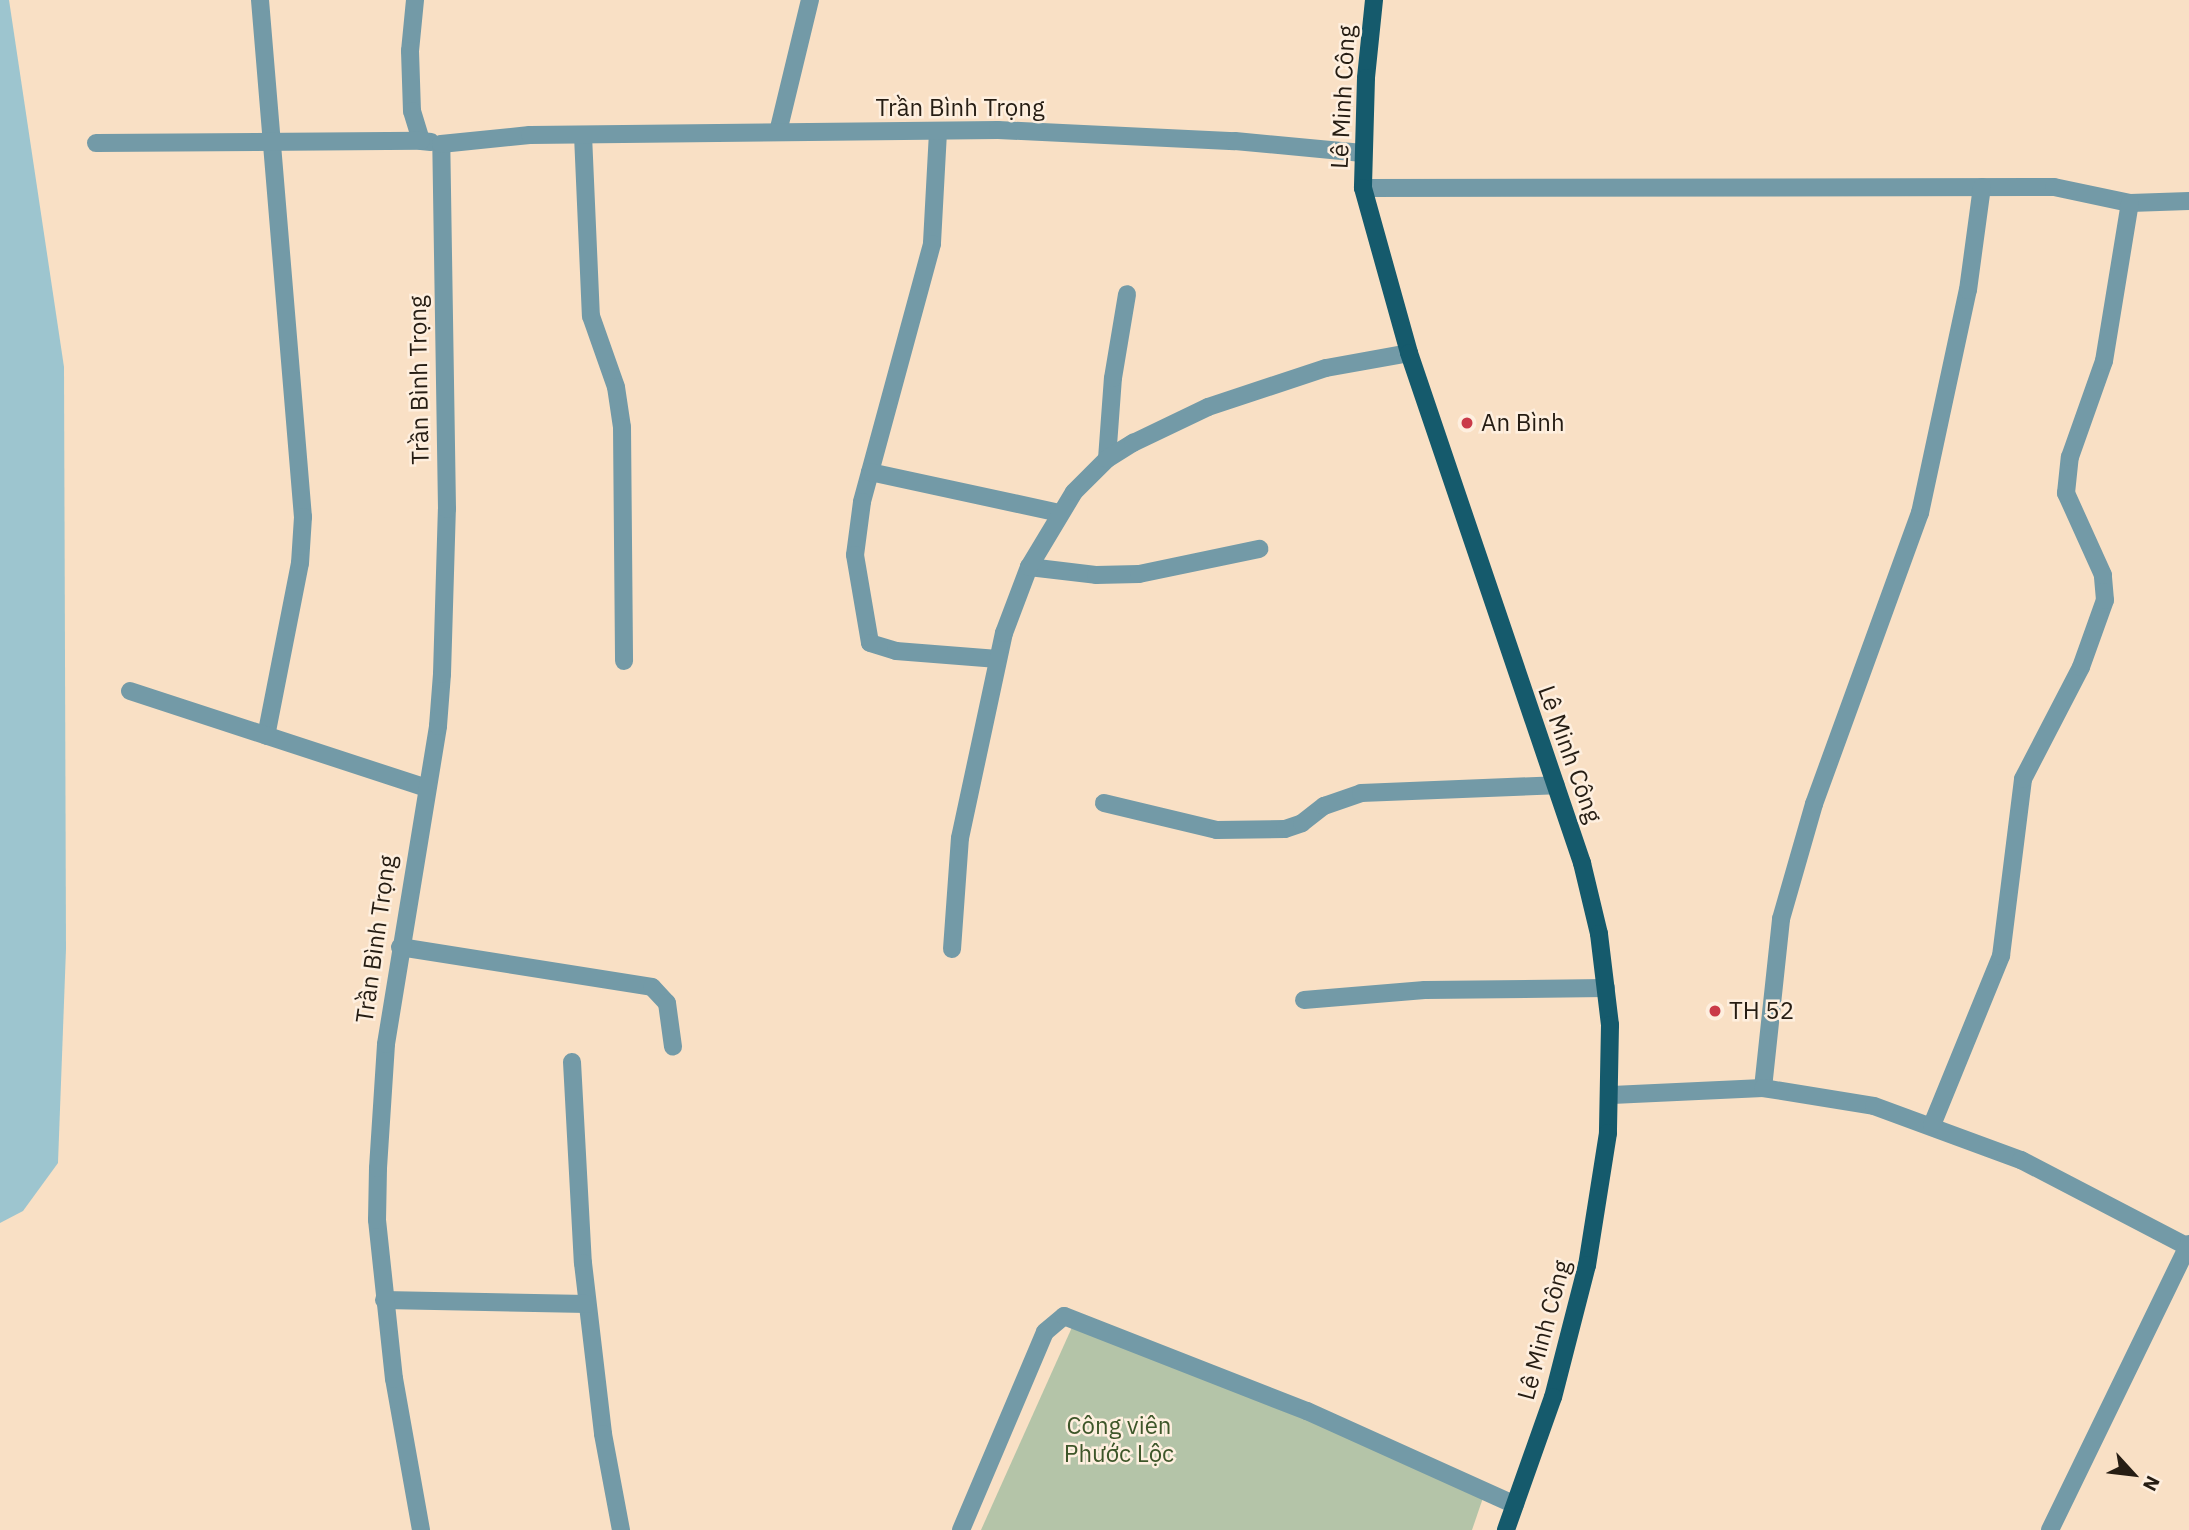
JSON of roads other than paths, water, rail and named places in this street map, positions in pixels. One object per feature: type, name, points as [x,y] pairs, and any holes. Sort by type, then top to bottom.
[{"type":"main road","name":"Lê Minh Công","points":[[1374,0],[1362,153],[1363,188],[1409,353],[1589,890],[1606,988],[1612,1095],[1587,1265],[1553,1397],[1506,1530]]},
{"type":"street","points":[[260,0],[303,517],[300,563],[266,736]]},
{"type":"street","points":[[415,0],[409,76],[421,141]]},
{"type":"street","points":[[778,132],[810,0]]},
{"type":"street","name":"Trần Bình Trọng","points":[[421,1530],[384,1300],[377,1168],[386,1044],[442,674],[447,509],[441,144],[507,136],[778,132],[1107,133],[1362,153]]},
{"type":"street","points":[[937,132],[932,244],[870,472],[855,555],[870,643],[896,651],[998,659]]},
{"type":"street","points":[[583,135],[591,316],[616,387],[622,427],[624,661]]},
{"type":"street","points":[[96,143],[421,141],[441,144]]},
{"type":"street","points":[[1763,1088],[1781,919],[1814,804],[1920,513],[1968,290],[1982,187]]},
{"type":"street","points":[[1363,188],[2053,187],[2130,204],[2189,201]]},
{"type":"street","points":[[1932,1125],[2001,956],[2023,779],[2081,667],[2105,600],[2103,575],[2066,493],[2070,457],[2104,361],[2130,204]]},
{"type":"street","points":[[1107,459],[1114,367],[1127,294]]},
{"type":"street","points":[[952,949],[960,838],[998,659],[1029,567],[1074,492],[1107,459],[1165,426],[1254,391],[1326,368],[1409,353]]},
{"type":"street","points":[[870,472],[1060,513]]},
{"type":"street","points":[[1029,567],[1096,575],[1139,574],[1259,549]]},
{"type":"street","points":[[130,691],[426,788]]},
{"type":"street","points":[[1104,803],[1217,830],[1285,829],[1302,823],[1324,806],[1361,793],[1556,785]]},
{"type":"street","points":[[400,947],[652,987],[667,1003],[673,1047]]},
{"type":"street","points":[[1304,1000],[1425,990],[1606,988]]},
{"type":"street","points":[[572,1062],[587,1304],[603,1434],[621,1530]]},
{"type":"street","points":[[1612,1095],[1763,1088],[1874,1106],[1932,1125],[2021,1160],[2188,1246],[2050,1530]]},
{"type":"street","points":[[384,1300],[587,1304]]},
{"type":"street","points":[[961,1530],[1045,1332],[1064,1315],[1307,1411],[1515,1505]]},
{"type":"water","points":[[0,0],[9,0],[64,367],[66,949],[58,1163],[23,1211],[0,1223]]},
{"type":"place","name":"An Bình","points":[[1467,423]]},
{"type":"place","name":"TH 52","points":[[1715,1011]]},
{"type":"park label","name":"Công viên Phước Lộc","points":[[1119,1440]]}]
